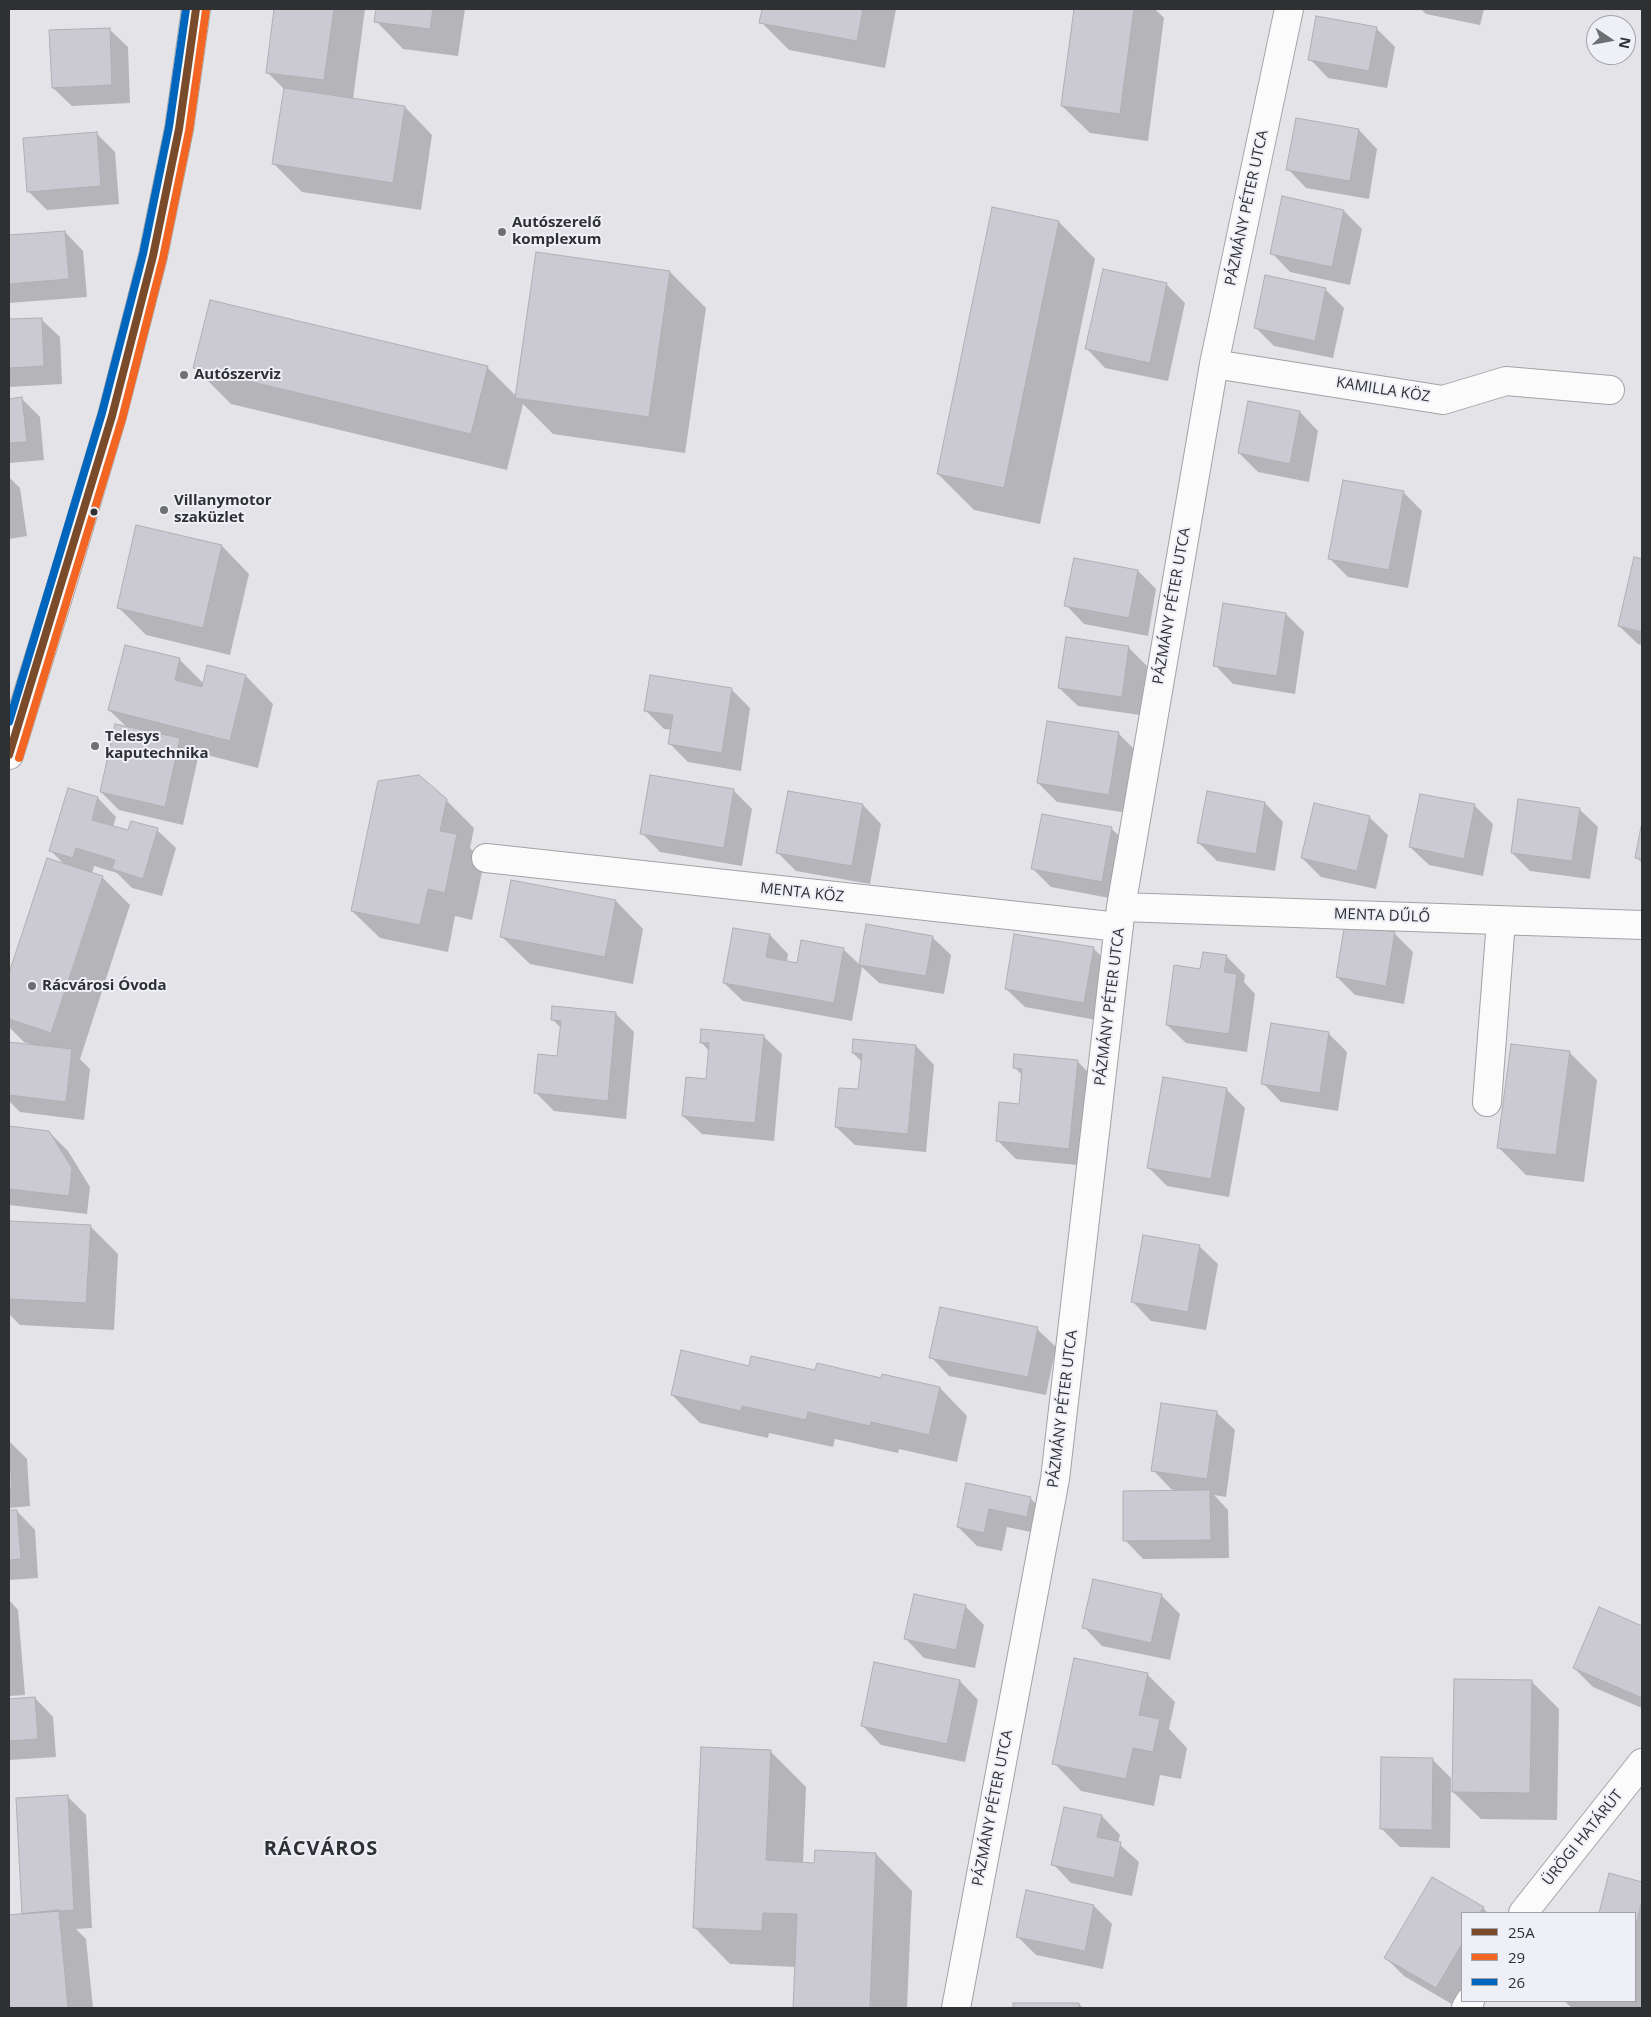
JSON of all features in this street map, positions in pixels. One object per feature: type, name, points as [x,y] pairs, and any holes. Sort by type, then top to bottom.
[{"type":"street","points":[[9,755],[112,416],[153,256],[179,129],[196,9]]},
{"type":"street","name":"PÁZMÁNY PÉTER UTCA","points":[[956,2008],[1055,1479],[1120,917],[1214,364],[1289,9]]},
{"type":"street","name":"KAMILLA KÖZ","points":[[1214,364],[1443,400],[1506,381],[1610,390]]},
{"type":"street","name":"MENTA KÖZ","points":[[486,858],[1120,917]]},
{"type":"street","name":"MENTA DŰLŐ","points":[[1120,917],[1501,921],[1642,925]]},
{"type":"street","points":[[1487,1102],[1501,921]]},
{"type":"street","name":"ÜRÖGI HATÁRÚT","points":[[1524,1912],[1642,1763]]},
{"type":"building","points":[[274,9],[334,9],[324,80],[266,73]]},
{"type":"building","points":[[376,9],[433,9],[430,29],[374,22]]},
{"type":"building","points":[[762,9],[863,9],[857,41],[759,23]]},
{"type":"building","points":[[1074,9],[1134,9],[1120,114],[1061,106]]},
{"type":"building","points":[[1316,16],[1377,27],[1369,71],[1308,60]]},
{"type":"building","points":[[110,28],[112,85],[52,88],[49,30]]},
{"type":"building","points":[[284,88],[405,106],[393,183],[272,164]]},
{"type":"building","points":[[1296,118],[1359,129],[1350,181],[1286,170]]},
{"type":"building","points":[[97,132],[101,186],[27,192],[23,138]]},
{"type":"building","points":[[1282,196],[1344,210],[1332,267],[1270,254]]},
{"type":"building","points":[[992,207],[1059,221],[1004,488],[937,474]]},
{"type":"building","points":[[65,231],[69,279],[9,284],[9,235]]},
{"type":"building","points":[[536,252],[670,271],[649,417],[515,398]]},
{"type":"building","points":[[1103,269],[1167,283],[1150,363],[1085,349]]},
{"type":"building","points":[[1265,275],[1326,288],[1315,341],[1254,328]]},
{"type":"building","points":[[210,300],[488,366],[471,434],[193,368]]},
{"type":"building","points":[[42,318],[44,366],[9,368],[9,319]]},
{"type":"building","points":[[22,397],[27,442],[9,443],[9,399]]},
{"type":"building","points":[[1248,401],[1300,411],[1290,464],[1238,453]]},
{"type":"building","points":[[1343,480],[1404,491],[1389,570],[1328,559]]},
{"type":"building","points":[[136,525],[222,545],[203,628],[117,608]]},
{"type":"building","points":[[1634,557],[1642,559],[1642,632],[1618,626]]},
{"type":"building","points":[[1074,558],[1138,570],[1129,618],[1064,606]]},
{"type":"building","points":[[1223,603],[1286,613],[1277,676],[1213,666]]},
{"type":"building","points":[[1066,637],[1129,646],[1122,697],[1058,688]]},
{"type":"building","points":[[125,645],[180,658],[175,680],[202,687],[207,665],[246,675],[230,741],[108,710]]},
{"type":"building","points":[[650,675],[732,688],[722,753],[668,744],[673,715],[644,711]]},
{"type":"building","points":[[1047,721],[1119,732],[1109,795],[1037,783]]},
{"type":"building","points":[[115,724],[180,738],[165,807],[100,792]]},
{"type":"building","points":[[419,775],[447,799],[440,831],[457,834],[445,893],[428,889],[420,925],[351,911],[378,781]]},
{"type":"building","points":[[650,775],[734,789],[724,848],[640,834]]},
{"type":"building","points":[[68,788],[98,797],[92,820],[128,830],[131,821],[158,828],[143,879],[112,869],[115,860],[76,848],[73,858],[49,851]]},
{"type":"building","points":[[788,791],[863,804],[852,866],[776,853]]},
{"type":"building","points":[[1207,791],[1265,802],[1256,854],[1197,843]]},
{"type":"building","points":[[1420,794],[1475,804],[1464,859],[1409,847]]},
{"type":"building","points":[[1518,799],[1580,808],[1572,861],[1511,853]]},
{"type":"building","points":[[1314,803],[1370,816],[1357,871],[1301,858]]},
{"type":"building","points":[[1042,814],[1112,827],[1102,882],[1031,869]]},
{"type":"building","points":[[1642,822],[1642,859],[1635,858]]},
{"type":"building","points":[[47,858],[103,876],[51,1033],[9,1019],[9,973]]},
{"type":"building","points":[[511,880],[616,900],[605,957],[500,937]]},
{"type":"building","points":[[1345,923],[1395,932],[1386,986],[1336,977]]},
{"type":"building","points":[[866,924],[933,936],[926,976],[859,965]]},
{"type":"building","points":[[733,928],[770,934],[766,957],[797,963],[801,940],[844,948],[834,1003],[723,983]]},
{"type":"building","points":[[1014,934],[1094,947],[1084,1003],[1005,989]]},
{"type":"building","points":[[1203,952],[1227,955],[1224,972],[1237,974],[1229,1034],[1166,1025],[1174,965],[1200,969]]},
{"type":"building","points":[[552,1006],[616,1012],[608,1101],[534,1093],[538,1054],[557,1056],[561,1021],[551,1020]]},
{"type":"building","points":[[1271,1023],[1329,1032],[1320,1093],[1261,1084]]},
{"type":"building","points":[[701,1029],[764,1035],[755,1123],[682,1116],[686,1077],[706,1079],[709,1043],[700,1043]]},
{"type":"building","points":[[853,1039],[916,1045],[908,1134],[835,1127],[839,1088],[858,1089],[862,1054],[852,1053]]},
{"type":"building","points":[[9,1042],[72,1049],[66,1102],[9,1095]]},
{"type":"building","points":[[1511,1044],[1570,1051],[1556,1155],[1497,1148]]},
{"type":"building","points":[[1014,1054],[1078,1060],[1069,1149],[996,1141],[999,1102],[1019,1104],[1022,1069],[1013,1068]]},
{"type":"building","points":[[1163,1077],[1227,1088],[1211,1179],[1147,1168]]},
{"type":"building","points":[[9,1126],[49,1131],[72,1168],[69,1196],[9,1189]]},
{"type":"building","points":[[9,1221],[91,1225],[86,1303],[9,1299]]},
{"type":"building","points":[[1143,1235],[1200,1245],[1188,1312],[1131,1302]]},
{"type":"building","points":[[940,1307],[1038,1327],[1028,1377],[929,1358]]},
{"type":"building","points":[[681,1350],[749,1366],[751,1356],[815,1370],[817,1363],[881,1378],[882,1374],[940,1387],[929,1435],[871,1422],[870,1426],[808,1412],[806,1420],[742,1406],[741,1411],[671,1395]]},
{"type":"building","points":[[1161,1403],[1217,1411],[1207,1479],[1151,1471]]},
{"type":"building","points":[[9,1443],[12,1488],[9,1488]]},
{"type":"building","points":[[966,1483],[1031,1497],[1027,1517],[989,1509],[984,1533],[957,1527]]},
{"type":"building","points":[[1210,1490],[1211,1540],[1123,1541],[1123,1491]]},
{"type":"building","points":[[9,1510],[17,1510],[21,1559],[9,1560]]},
{"type":"building","points":[[1093,1579],[1162,1594],[1151,1643],[1082,1628]]},
{"type":"building","points":[[914,1594],[966,1605],[956,1650],[904,1639]]},
{"type":"building","points":[[1599,1607],[1642,1626],[1642,1698],[1573,1668]]},
{"type":"building","points":[[1074,1658],[1148,1673],[1139,1715],[1160,1719],[1153,1752],[1133,1748],[1126,1779],[1052,1764]]},
{"type":"building","points":[[874,1662],[960,1680],[947,1744],[861,1726]]},
{"type":"building","points":[[1454,1679],[1532,1680],[1530,1793],[1452,1792]]},
{"type":"building","points":[[35,1697],[38,1739],[9,1741],[9,1699]]},
{"type":"building","points":[[701,1747],[771,1750],[766,1860],[814,1863],[815,1850],[876,1853],[870,2008],[793,2008],[797,1914],[763,1913],[762,1931],[693,1928]]},
{"type":"building","points":[[1381,1757],[1433,1758],[1432,1830],[1380,1829]]},
{"type":"building","points":[[68,1795],[74,1910],[22,1914],[16,1798]]},
{"type":"building","points":[[1064,1807],[1102,1815],[1097,1837],[1121,1842],[1114,1878],[1051,1865]]},
{"type":"building","points":[[1609,1873],[1642,1882],[1642,1901],[1636,1925],[1636,1912],[1599,1912]]},
{"type":"building","points":[[1432,1877],[1484,1907],[1481,1912],[1461,1912],[1461,1946],[1436,1988],[1384,1958]]},
{"type":"building","points":[[1026,1890],[1094,1905],[1085,1951],[1016,1937]]},
{"type":"building","points":[[59,1910],[68,2008],[9,2008],[9,1915]]},
{"type":"building","points":[[1013,2003],[1079,2003],[1079,2008],[1013,2008]]},
{"type":"transit line","name":"26","points":[[9,722],[102,413],[143,254],[169,127],[186,9]]},
{"type":"transit line","name":"25A","points":[[9,755],[112,416],[153,256],[179,129],[196,9]]},
{"type":"transit line","name":"29","points":[[19,758],[122,419],[163,258],[189,131],[206,10]]},
{"type":"place","name":"Autószerelő komplexum","points":[[502,232]]},
{"type":"place","name":"Autószerviz","points":[[184,375]]},
{"type":"place","name":"Villanymotor szaküzlet","points":[[164,510]]},
{"type":"place","name":"Telesys kaputechnika","points":[[95,746]]},
{"type":"place","name":"Rácvárosi Óvoda","points":[[32,986]]},
{"type":"district","name":"RÁCVÁROS","points":[[321,1849]]}]
